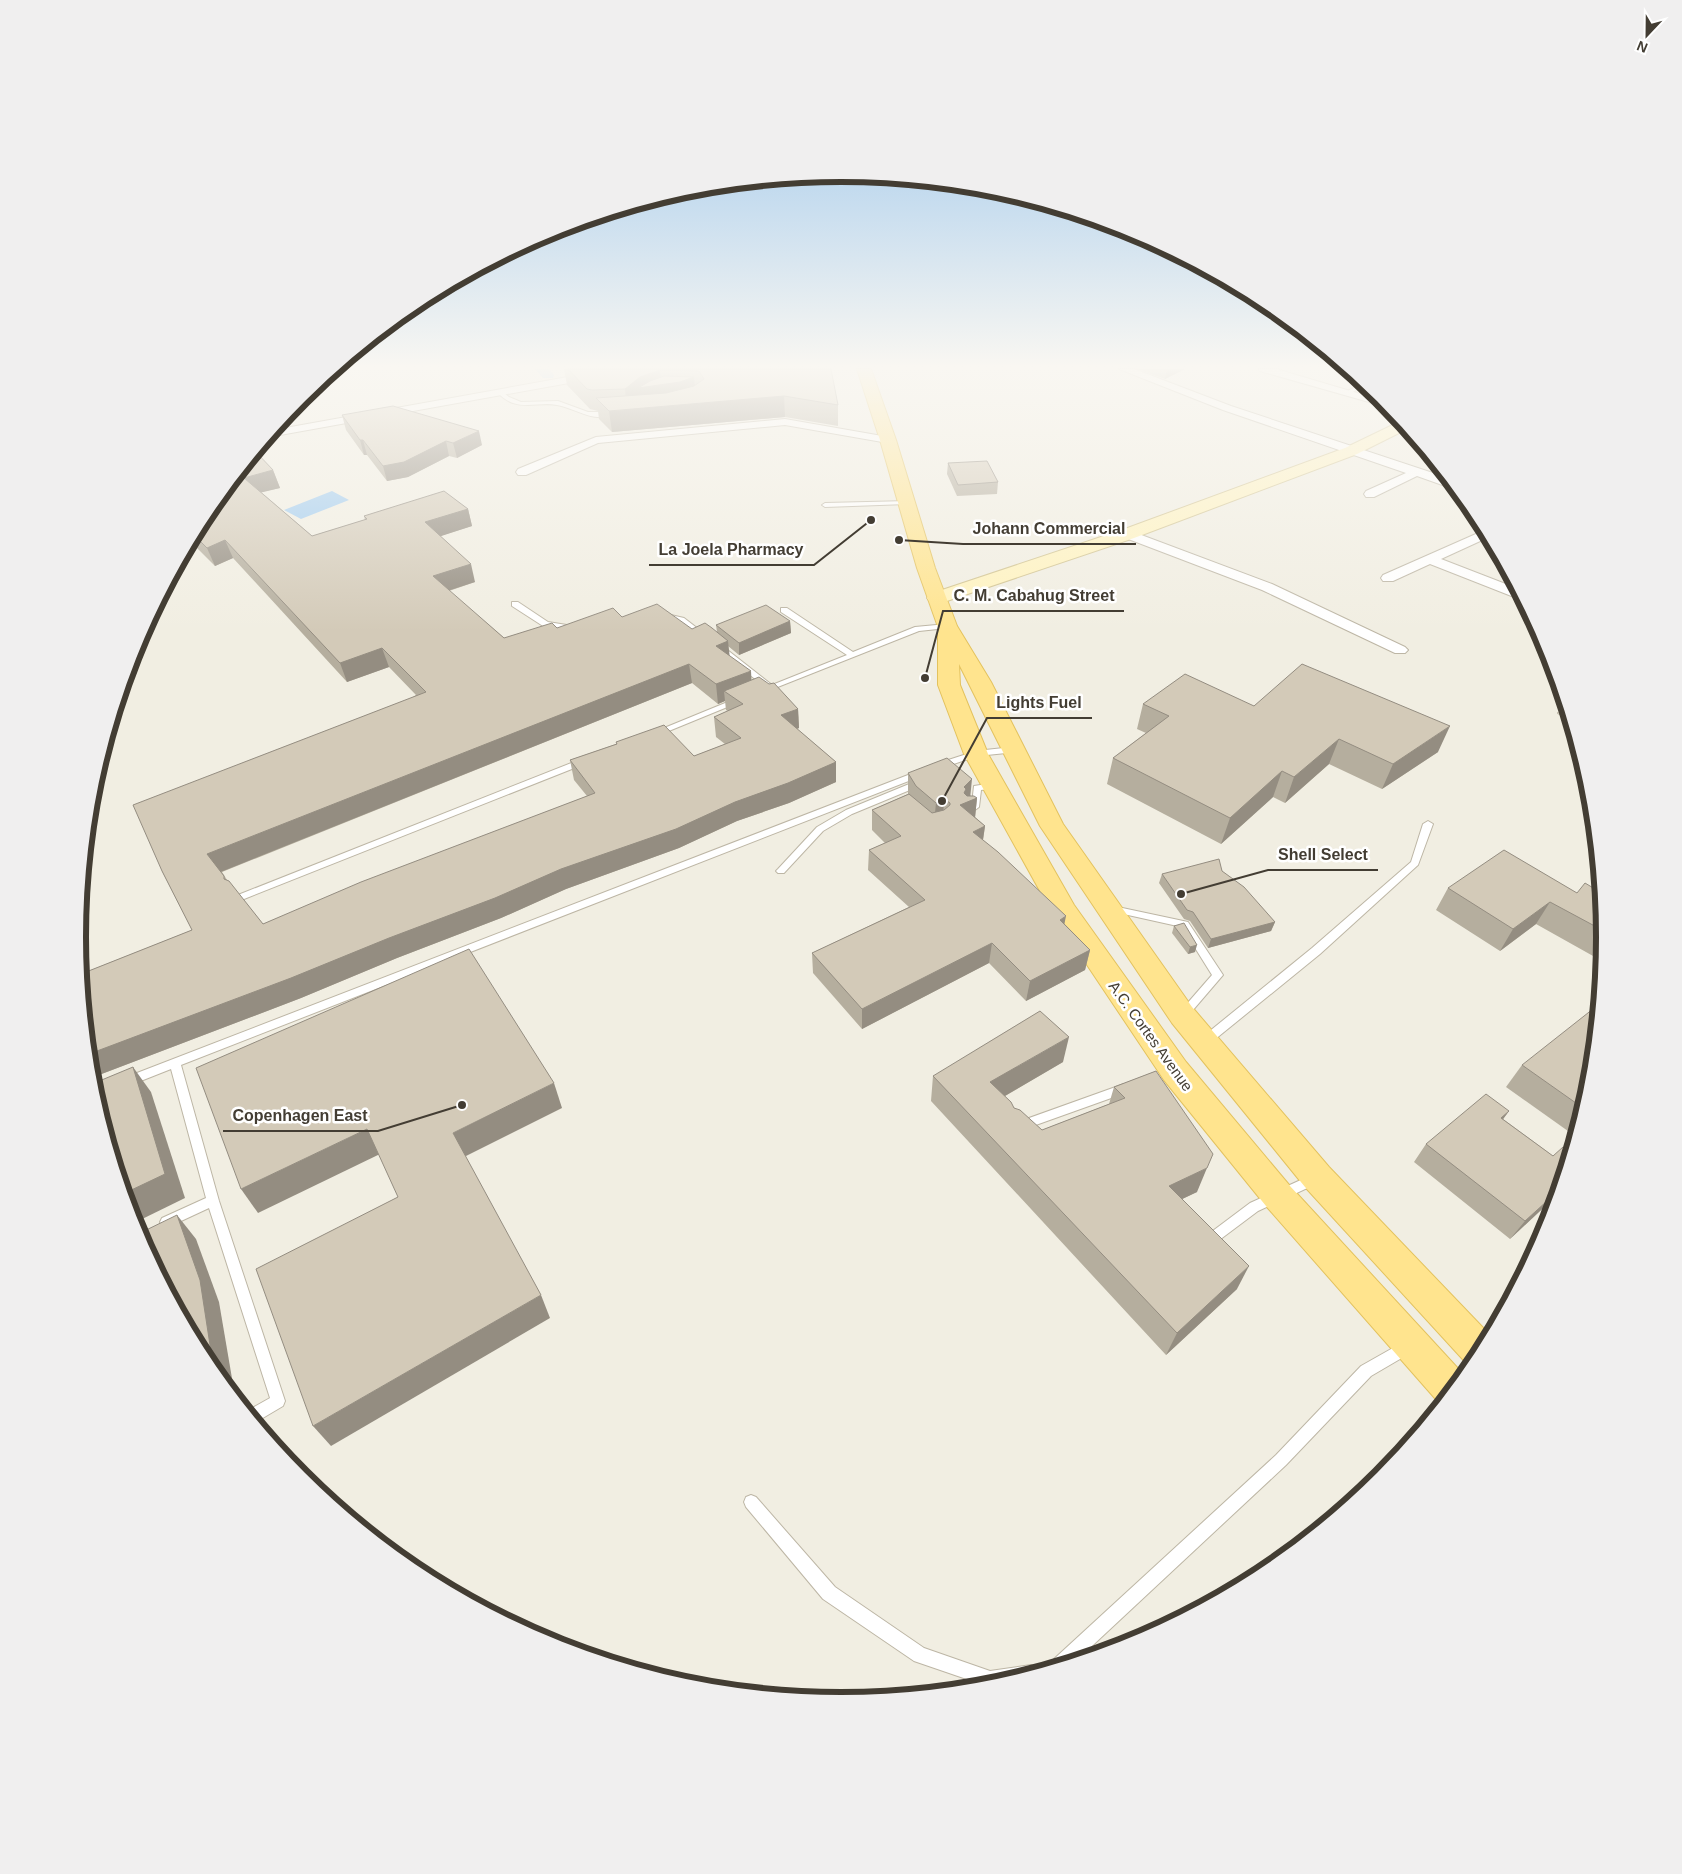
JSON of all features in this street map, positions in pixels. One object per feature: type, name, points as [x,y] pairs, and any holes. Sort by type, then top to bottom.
[{"type":"main road","name":"A.C. Cortes Avenue","points":[[893,456],[907,502],[934,558],[936,598],[947,626],[980,682],[1012,750],[1052,826],[1182,1015],[1317,1177],[1475,1346]]},
{"type":"main road","points":[[904,456],[934,558]]},
{"type":"main road","name":"A.C. Cortes Avenue","points":[[947,626],[949,685],[966,757],[993,786],[1064,911],[1170,1072],[1410,1346],[1448,1385]]},
{"type":"street","points":[[522,472],[558,456]]},
{"type":"street","points":[[936,598],[1128,534],[1336,456]]},
{"type":"street","points":[[1368,456],[1442,481]]},
{"type":"street","points":[[1370,494],[1417,472]]},
{"type":"street","points":[[1128,534],[1267,587],[1400,650]]},
{"type":"street","points":[[1388,578],[1480,536]]},
{"type":"street","points":[[1429,559],[1512,591]]},
{"type":"lane","points":[[825,505],[907,502]]},
{"type":"lane","points":[[515,604],[546,624],[569,628],[578,627]]},
{"type":"lane","points":[[784,610],[852,655]]},
{"type":"lane","points":[[655,614],[681,620],[771,688]]},
{"type":"lane","points":[[752,695],[918,629],[947,626]]},
{"type":"lane","points":[[650,735],[743,699]]},
{"type":"lane","points":[[122,1084],[918,774],[966,757],[1012,750]]},
{"type":"lane","points":[[781,871],[820,829],[850,812],[895,797],[951,770],[966,757]]},
{"type":"lane","points":[[241,897],[594,758]]},
{"type":"lane","points":[[968,812],[976,804],[977,788],[993,786]]},
{"type":"lane","points":[[1204,1042],[1316,951],[1415,862],[1428,824]]},
{"type":"lane","points":[[1107,907],[1185,924],[1218,975],[1182,1015]]},
{"type":"lane","points":[[175,1062],[213,1201],[278,1401],[256,1413]]},
{"type":"lane","points":[[1014,1128],[1139,1084]]},
{"type":"lane","points":[[1214,1237],[1254,1207],[1317,1177]]},
{"type":"lane","points":[[155,1227],[213,1201]]},
{"type":"lane","points":[[1068,1657],[1280,1460],[1366,1371],[1410,1346]]},
{"type":"lane","points":[[751,1502],[829,1593],[920,1655],[985,1677]]},
{"type":"water","points":[[332,491],[349,500],[301,519],[284,510]]},
{"type":"building","points":[[260,456],[273,470],[244,478],[312,536],[367,519],[364,516],[444,491],[468,509],[425,522],[471,564],[433,576],[504,638],[552,623],[557,628],[613,608],[622,617],[657,604],[692,629],[705,623],[728,641],[716,646],[751,671],[716,684],[689,664],[207,854],[224,876],[224,879],[229,881],[263,924],[361,882],[595,793],[570,760],[617,744],[616,742],[664,725],[694,756],[741,738],[714,717],[743,704],[724,691],[759,677],[769,684],[774,683],[798,709],[781,715],[836,762],[788,783],[735,802],[676,829],[561,869],[495,898],[96,1052],[87,971],[192,930],[162,871],[133,805],[426,692],[382,648],[340,663],[225,540],[207,548],[199,540],[213,518]]},
{"type":"building","points":[[376,456],[415,456],[404,462],[383,466]]},
{"type":"building","points":[[987,461],[998,482],[958,485],[948,463]]},
{"type":"building","points":[[766,605],[790,621],[739,643],[716,625]]},
{"type":"building","points":[[1302,664],[1450,726],[1393,764],[1339,739],[1294,777],[1282,771],[1230,818],[1113,758],[1169,716],[1143,704],[1185,674],[1254,706]]},
{"type":"building","points":[[947,758],[972,779],[964,787],[966,789],[964,793],[967,796],[977,798],[960,805],[985,826],[973,832],[998,852],[1066,916],[1060,920],[1090,950],[1030,981],[992,943],[862,1009],[812,953],[925,900],[869,850],[901,836],[872,810],[909,794],[932,813],[944,810],[950,803],[944,799],[936,803],[916,786],[908,773]]},
{"type":"building","points":[[1504,850],[1577,893],[1585,883],[1594,888],[1596,926],[1550,902],[1513,929],[1448,888]]},
{"type":"building","points":[[1219,859],[1222,871],[1244,887],[1275,922],[1211,939],[1193,912],[1187,910],[1162,874]]},
{"type":"building","points":[[1184,923],[1197,945],[1190,947],[1174,926]]},
{"type":"building","points":[[469,949],[554,1083],[453,1133],[541,1295],[313,1426],[256,1269],[398,1197],[367,1129],[241,1189],[196,1068]]},
{"type":"building","points":[[1592,1010],[1589,1036],[1577,1103],[1522,1065]]},
{"type":"building","points":[[1040,1011],[1069,1037],[990,1082],[1011,1102],[1014,1108],[1020,1110],[1042,1130],[1125,1098],[1114,1087],[1156,1071],[1213,1154],[1207,1168],[1169,1186],[1249,1266],[1177,1333],[933,1076]]},
{"type":"building","points":[[133,1067],[165,1174],[130,1191],[112,1132],[100,1081]]},
{"type":"building","points":[[1486,1094],[1509,1111],[1501,1118],[1553,1156],[1563,1147],[1565,1149],[1548,1200],[1525,1221],[1426,1144]]},
{"type":"building","points":[[177,1215],[200,1280],[211,1353],[164,1271],[146,1230]]},
{"type":"place","name":"La Joela Pharmacy","points":[[871,520]]},
{"type":"place","name":"Johann Commercial","points":[[899,540]]},
{"type":"place","name":"C. M. Cabahug Street","points":[[925,678]]},
{"type":"place","name":"Lights Fuel","points":[[942,801]]},
{"type":"place","name":"Shell Select","points":[[1181,894]]},
{"type":"place","name":"Copenhagen East","points":[[462,1105]]}]
